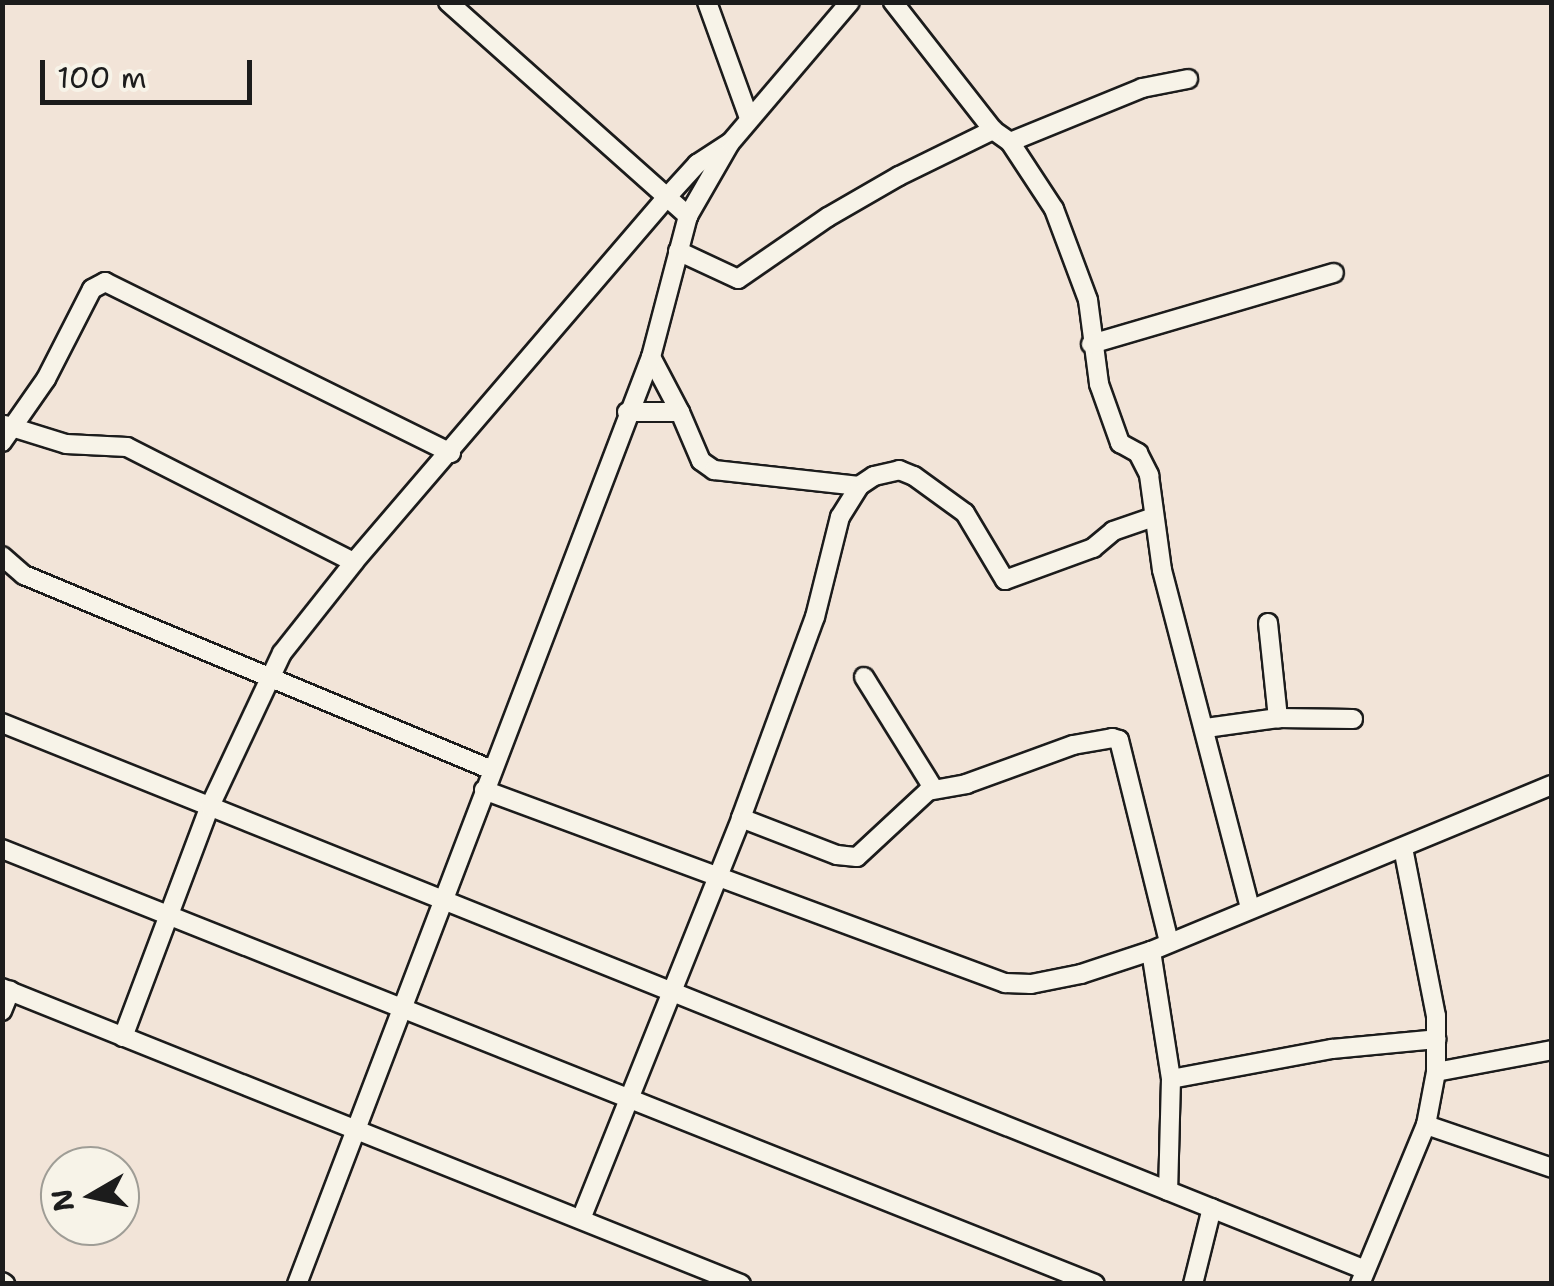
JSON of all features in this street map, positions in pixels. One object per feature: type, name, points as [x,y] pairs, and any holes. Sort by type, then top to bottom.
[{"type":"street","points":[[448,2],[688,216]]},
{"type":"street","points":[[707,2],[749,118]]},
{"type":"street","points":[[297,1284],[651,357],[688,216],[730,142],[850,2]]},
{"type":"street","points":[[893,2],[993,130],[1010,142],[1054,210],[1088,300],[1091,344],[1120,443],[1138,453],[1149,475],[1162,570],[1250,908]]},
{"type":"street","points":[[1010,142],[1142,88],[1188,79]]},
{"type":"street","points":[[678,252],[738,279],[870,192],[993,130]]},
{"type":"street","points":[[123,1037],[210,806],[268,675],[354,562],[666,197],[697,164],[730,142]]},
{"type":"street","points":[[1091,344],[1334,273]]},
{"type":"street","points":[[354,562],[127,448],[66,444],[6,431],[46,379],[92,289],[106,282],[451,453]]},
{"type":"street","points":[[651,357],[701,461],[714,470],[859,486]]},
{"type":"street","points":[[628,412],[680,412]]},
{"type":"street","points":[[581,1219],[740,818],[815,616],[840,517],[859,486],[874,476],[899,470],[914,476],[966,514],[1005,580],[1093,548],[1113,531],[1154,517]]},
{"type":"street","points":[[2,556],[24,575],[492,770]]},
{"type":"street","points":[[1268,623],[1278,718]]},
{"type":"street","points":[[864,677],[933,788]]},
{"type":"street","points":[[1206,728],[1278,718],[1353,718]]},
{"type":"street","points":[[2,723],[1168,1190],[1361,1276],[1426,1126],[1436,1072],[1437,1039],[1403,848]]},
{"type":"street","points":[[740,818],[857,858],[933,788],[966,784],[1073,745],[1119,740],[1169,942]]},
{"type":"street","points":[[484,790],[1005,982],[1051,982],[1151,951],[1552,785]]},
{"type":"street","points":[[2,849],[1095,1284]]},
{"type":"street","points":[[1151,951],[1171,1079],[1168,1190]]},
{"type":"street","points":[[2,1011],[6,990],[741,1284]]},
{"type":"street","points":[[1171,1079],[1332,1048],[1437,1039]]},
{"type":"street","points":[[1436,1072],[1552,1050]]},
{"type":"street","points":[[1426,1126],[1552,1168]]},
{"type":"street","points":[[1194,1284],[1212,1208]]}]
